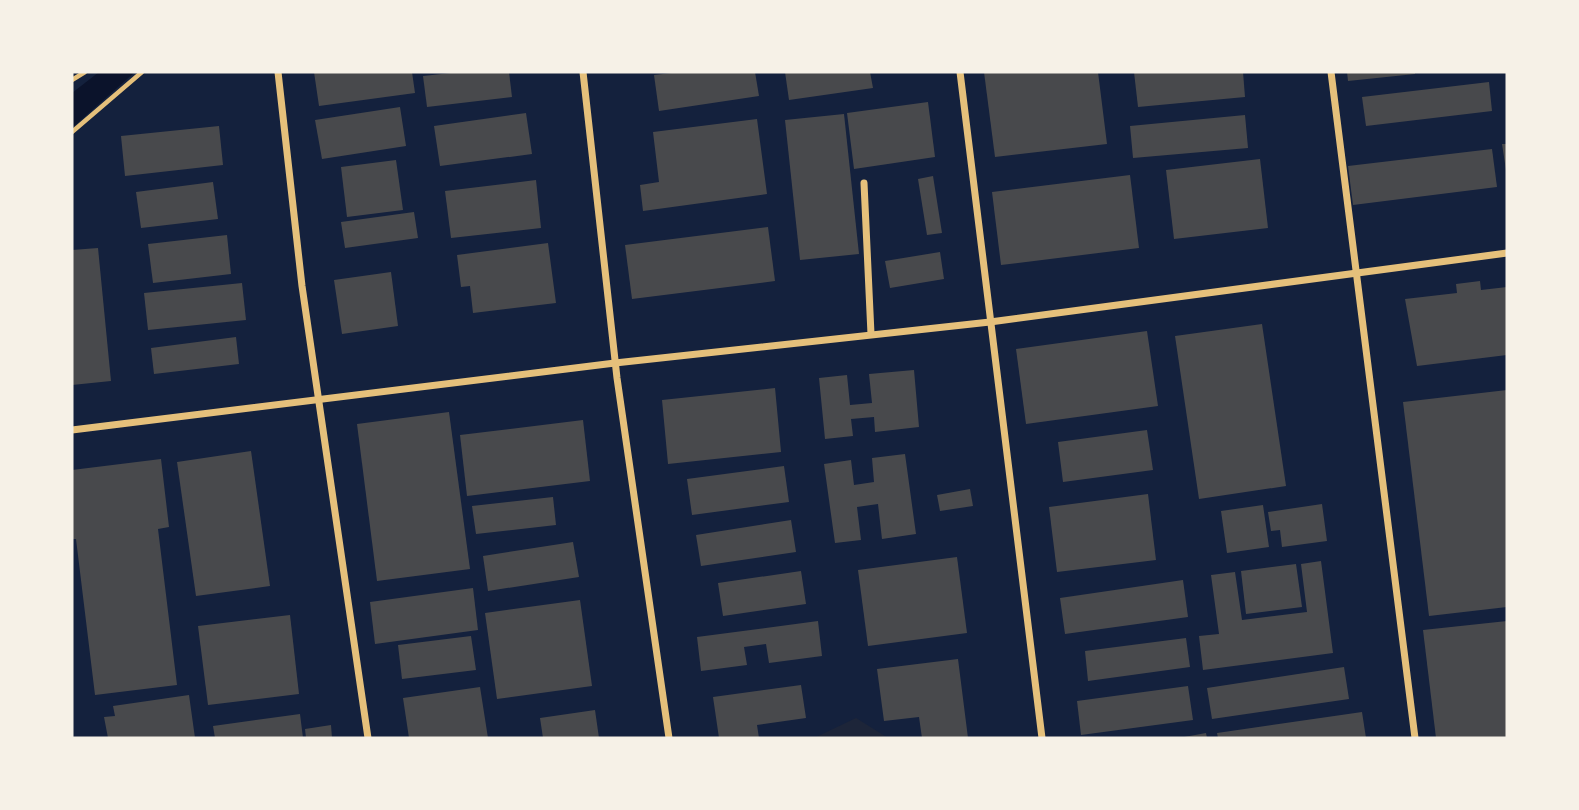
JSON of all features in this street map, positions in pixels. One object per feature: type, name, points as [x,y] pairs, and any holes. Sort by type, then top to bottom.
[{"type":"street","points":[[278,72],[302,286],[368,738]]},
{"type":"street","points":[[583,72],[615,363],[669,738]]},
{"type":"street","points":[[960,72],[1042,738]]},
{"type":"street","points":[[1331,72],[1415,738]]},
{"type":"street","points":[[864,183],[871,334]]},
{"type":"street","points":[[72,430],[615,363],[990,322],[1507,253]]},
{"type":"path","points":[[72,80],[85,72]]},
{"type":"path","points":[[72,132],[142,72]]},
{"type":"shaded area","points":[[99,72],[135,72],[72,128],[72,93]]},
{"type":"shaded area","points":[[856,718],[888,738],[814,738]]},
{"type":"building","points":[[314,72],[412,72],[415,93],[319,106]]},
{"type":"building","points":[[460,72],[509,72],[512,97],[427,107],[423,76]]},
{"type":"building","points":[[680,72],[755,72],[759,96],[659,111],[654,75]]},
{"type":"building","points":[[785,72],[870,72],[873,88],[789,100]]},
{"type":"building","points":[[984,72],[1098,72],[1107,144],[995,157]]},
{"type":"building","points":[[1134,72],[1243,72],[1245,97],[1138,107]]},
{"type":"building","points":[[1347,72],[1415,72],[1415,74],[1348,81]]},
{"type":"building","points":[[1489,82],[1492,111],[1366,126],[1362,97]]},
{"type":"building","points":[[928,102],[935,157],[854,169],[847,113]]},
{"type":"building","points":[[400,107],[406,146],[322,159],[315,120]]},
{"type":"building","points":[[526,113],[532,154],[440,166],[434,126]]},
{"type":"building","points":[[844,114],[859,254],[800,260],[785,120]]},
{"type":"building","points":[[1245,115],[1248,148],[1133,158],[1130,126]]},
{"type":"building","points":[[757,119],[767,194],[643,211],[640,185],[659,182],[653,132]]},
{"type":"building","points":[[219,126],[223,165],[125,176],[121,136]]},
{"type":"building","points":[[1502,144],[1507,144],[1507,170],[1506,170]]},
{"type":"building","points":[[1492,149],[1497,187],[1353,205],[1348,166]]},
{"type":"building","points":[[1260,159],[1268,228],[1174,239],[1166,170]]},
{"type":"building","points":[[396,160],[403,210],[347,217],[341,167]]},
{"type":"building","points":[[1130,175],[1139,248],[1001,265],[992,192]]},
{"type":"building","points":[[933,176],[942,233],[927,235],[918,179]]},
{"type":"building","points":[[536,180],[541,228],[451,238],[445,191]]},
{"type":"building","points":[[213,182],[218,219],[141,228],[136,192]]},
{"type":"building","points":[[414,212],[418,238],[345,248],[341,222]]},
{"type":"building","points":[[768,227],[775,281],[632,299],[625,245]]},
{"type":"building","points":[[227,235],[231,274],[153,283],[148,244]]},
{"type":"building","points":[[548,243],[556,303],[473,313],[470,286],[461,287],[457,255]]},
{"type":"building","points":[[98,248],[111,381],[72,385],[72,250]]},
{"type":"building","points":[[940,252],[944,279],[890,288],[885,261]]},
{"type":"building","points":[[391,272],[398,326],[342,334],[334,280]]},
{"type":"building","points":[[1480,281],[1481,290],[1507,287],[1507,355],[1417,366],[1405,299],[1457,293],[1456,284]]},
{"type":"building","points":[[242,283],[246,320],[148,330],[144,293]]},
{"type":"building","points":[[1262,324],[1286,486],[1199,499],[1175,336]]},
{"type":"building","points":[[1147,331],[1158,406],[1026,424],[1016,349]]},
{"type":"building","points":[[236,337],[239,364],[154,374],[151,348]]},
{"type":"building","points":[[914,370],[919,427],[875,432],[874,417],[851,419],[853,436],[825,439],[819,378],[847,375],[850,405],[872,403],[869,374]]},
{"type":"building","points":[[775,388],[781,452],[668,464],[662,400]]},
{"type":"building","points":[[1507,390],[1507,607],[1429,616],[1403,402]]},
{"type":"building","points":[[449,412],[470,569],[377,581],[357,424]]},
{"type":"building","points":[[583,420],[590,481],[467,496],[460,435]]},
{"type":"building","points":[[1147,430],[1153,470],[1063,482],[1058,442]]},
{"type":"building","points":[[251,451],[270,586],[196,596],[177,462]]},
{"type":"building","points":[[905,454],[916,534],[882,539],[878,504],[857,507],[861,540],[835,543],[824,464],[851,460],[854,485],[874,482],[872,458]]},
{"type":"building","points":[[161,459],[169,527],[158,529],[177,685],[95,695],[76,539],[72,539],[72,470]]},
{"type":"building","points":[[784,466],[789,502],[692,515],[687,479]]},
{"type":"building","points":[[970,489],[973,506],[940,511],[937,495]]},
{"type":"building","points":[[1148,494],[1156,560],[1057,572],[1049,507]]},
{"type":"building","points":[[553,497],[556,525],[476,534],[472,506]]},
{"type":"building","points":[[1322,504],[1327,541],[1282,547],[1280,530],[1271,531],[1268,512]]},
{"type":"building","points":[[1263,505],[1269,547],[1227,553],[1221,511]]},
{"type":"building","points":[[791,520],[796,552],[701,566],[696,535]]},
{"type":"building","points":[[573,542],[579,577],[488,591],[483,556]]},
{"type":"building","points":[[957,557],[967,633],[868,646],[858,570]]},
{"type":"building","points":[[1321,561],[1333,653],[1203,670],[1199,636],[1219,634],[1211,575],[1235,572],[1242,620],[1307,612],[1301,564]]},
{"type":"building","points":[[1296,564],[1302,607],[1246,614],[1241,571]]},
{"type":"building","points":[[801,571],[806,604],[723,616],[718,583]]},
{"type":"building","points":[[1183,580],[1188,617],[1065,634],[1060,598]]},
{"type":"building","points":[[473,588],[478,630],[375,644],[370,602]]},
{"type":"building","points":[[580,600],[592,686],[497,699],[485,613]]},
{"type":"building","points":[[290,615],[299,694],[208,705],[198,626]]},
{"type":"building","points":[[818,621],[822,656],[769,663],[766,644],[744,647],[747,665],[701,671],[697,637]]},
{"type":"building","points":[[1507,621],[1507,738],[1436,738],[1423,630]]},
{"type":"building","points":[[471,636],[476,670],[402,679],[398,645]]},
{"type":"building","points":[[1186,638],[1190,667],[1088,681],[1085,651]]},
{"type":"building","points":[[958,659],[968,738],[922,738],[919,717],[884,721],[877,669]]},
{"type":"building","points":[[1344,667],[1349,699],[1212,719],[1207,688]]},
{"type":"building","points":[[801,685],[806,718],[757,725],[759,738],[719,738],[713,697]]},
{"type":"building","points":[[1188,686],[1193,720],[1081,735],[1077,701]]},
{"type":"building","points":[[480,687],[488,738],[409,738],[403,698]]},
{"type":"building","points":[[189,695],[195,738],[108,738],[104,717],[115,716],[113,706]]},
{"type":"building","points":[[595,710],[599,738],[543,738],[540,718]]},
{"type":"building","points":[[1362,712],[1366,738],[1218,738],[1217,733]]},
{"type":"building","points":[[300,714],[303,738],[215,738],[213,726]]},
{"type":"building","points":[[331,725],[332,738],[306,738],[305,729]]},
{"type":"building","points":[[1206,733],[1207,738],[1184,738],[1184,737]]}]
